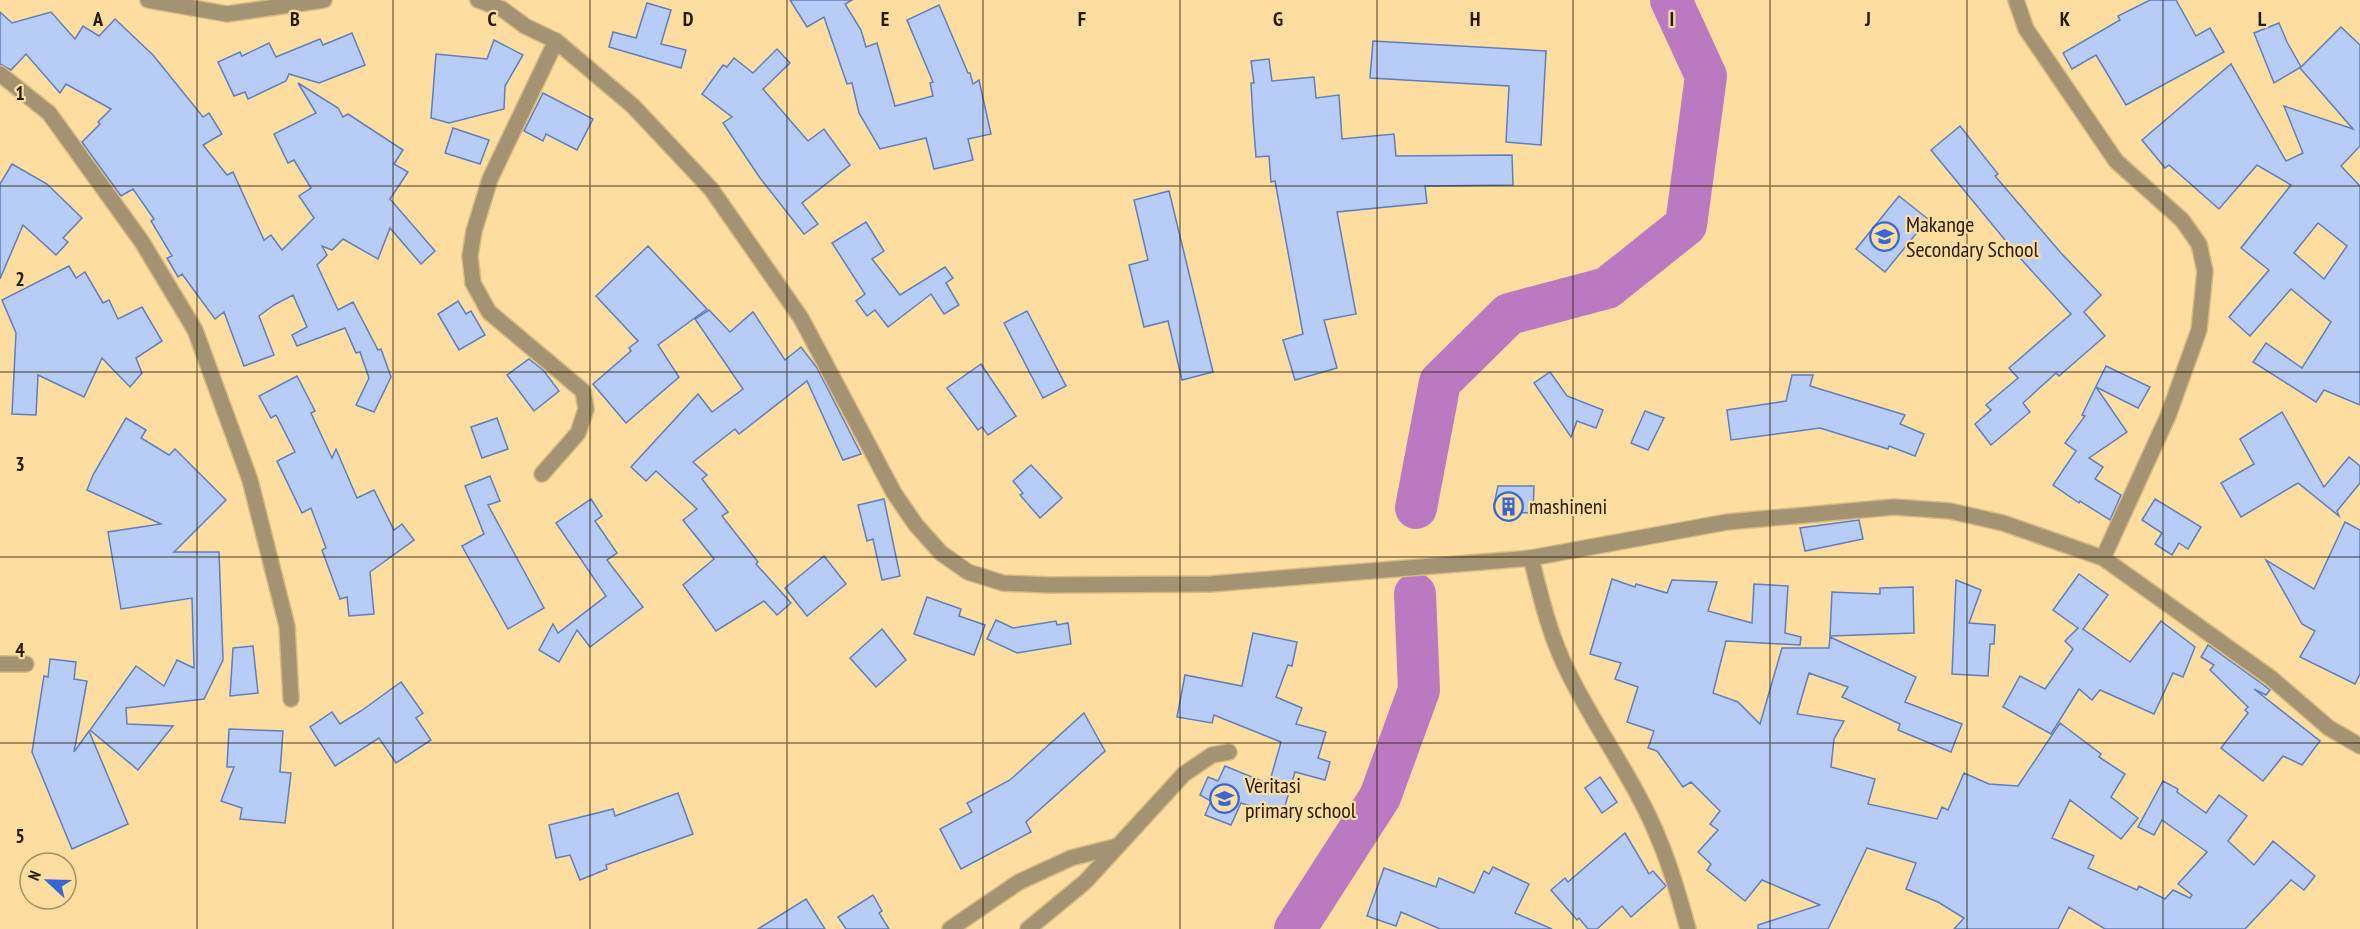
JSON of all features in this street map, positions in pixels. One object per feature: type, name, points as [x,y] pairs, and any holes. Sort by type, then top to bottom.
[{"type":"street","points":[[148,0],[227,14],[324,0]]},
{"type":"street","points":[[478,0],[502,9],[525,26],[556,41],[633,106],[711,189],[801,318],[894,493],[916,525],[941,553],[968,572],[1003,583],[1210,584],[1531,558],[1727,522],[1894,507],[1950,511],[2003,523],[2103,558],[2271,678],[2329,728],[2360,746]]},
{"type":"street","points":[[2016,0],[2026,29],[2116,160],[2182,220],[2199,244],[2205,271],[2199,330],[2168,416],[2103,558]]},
{"type":"street","points":[[542,474],[578,433],[586,409],[583,391],[489,312],[473,283],[470,256],[474,231],[490,179],[556,41]]},
{"type":"street","points":[[0,74],[49,113],[142,242],[195,330],[250,480],[256,503],[288,626],[291,699]]},
{"type":"street","points":[[1531,558],[1548,627],[1568,673],[1591,716],[1615,753],[1660,841],[1688,929]]},
{"type":"street","points":[[0,664],[26,664]]},
{"type":"street","points":[[1028,929],[1085,882],[1184,774],[1212,755],[1229,752]]},
{"type":"street","points":[[950,929],[1019,882],[1071,858],[1118,846]]},
{"type":"building","points":[[790,0],[852,0],[845,4],[861,30],[866,47],[877,43],[895,106],[933,96],[930,83],[933,82],[907,20],[939,5],[973,84],[979,80],[991,134],[968,139],[973,160],[934,169],[926,138],[880,149],[859,113],[852,83],[847,84],[824,17],[807,27]]},
{"type":"building","points":[[2150,0],[2176,0],[2196,36],[2210,28],[2224,52],[2126,105],[2096,55],[2072,69],[2063,53],[2120,20],[2118,16]]},
{"type":"building","points":[[647,3],[671,10],[661,44],[686,50],[681,68],[609,47],[613,32],[636,38]]},
{"type":"building","points":[[0,12],[12,23],[51,12],[75,39],[83,26],[99,36],[115,19],[153,55],[203,117],[209,113],[222,134],[203,145],[227,175],[233,172],[264,240],[271,235],[282,250],[314,218],[299,196],[311,188],[294,160],[288,163],[274,134],[316,113],[298,83],[338,108],[343,117],[348,114],[403,150],[394,164],[408,172],[390,199],[435,251],[421,264],[390,228],[378,259],[343,239],[332,250],[322,246],[327,255],[317,265],[338,310],[353,302],[378,350],[381,349],[391,377],[374,412],[356,405],[369,378],[360,352],[356,353],[345,328],[297,346],[292,335],[307,327],[293,295],[259,316],[274,355],[244,366],[224,312],[215,319],[182,274],[178,277],[167,258],[172,256],[151,221],[154,219],[133,189],[121,196],[82,142],[111,109],[66,84],[60,93],[26,54],[11,70],[0,64]]},
{"type":"building","points":[[2279,23],[2301,67],[2274,83],[2254,33]]},
{"type":"building","points":[[2341,27],[2360,45],[2360,146],[2341,166],[2360,186],[2360,405],[2324,390],[2316,402],[2253,362],[2266,343],[2302,368],[2331,322],[2291,289],[2250,336],[2229,317],[2269,270],[2241,248],[2291,185],[2257,165],[2219,209],[2169,165],[2165,168],[2142,140],[2231,64],[2286,161],[2303,153],[2284,106],[2353,129],[2300,68]],"holes":[[[2318,223],[2347,246],[2324,279],[2294,253]]]},
{"type":"building","points":[[352,33],[365,65],[319,83],[289,74],[286,81],[248,99],[245,92],[234,96],[218,62],[240,52],[242,56],[269,43],[276,57],[320,39],[323,45]]},
{"type":"building","points":[[494,40],[523,55],[505,86],[504,109],[449,123],[431,118],[436,54],[487,59]]},
{"type":"building","points":[[1373,41],[1546,51],[1541,145],[1506,142],[1509,86],[1370,78]]},
{"type":"building","points":[[777,49],[790,63],[763,89],[808,141],[824,129],[850,165],[802,203],[818,224],[804,234],[760,178],[723,123],[732,117],[702,94],[723,65],[727,67],[734,58],[753,73]]},
{"type":"building","points":[[1269,59],[1272,81],[1314,77],[1316,98],[1339,95],[1342,139],[1394,134],[1396,156],[1512,155],[1513,185],[1425,186],[1427,203],[1337,212],[1356,314],[1324,320],[1337,368],[1295,380],[1283,340],[1303,334],[1275,181],[1271,182],[1269,156],[1256,157],[1251,83],[1254,83],[1251,61]]},
{"type":"building","points":[[543,93],[593,119],[577,150],[546,134],[543,141],[524,131]]},
{"type":"building","points":[[1960,126],[1998,174],[1995,176],[2061,253],[2101,295],[2084,312],[2105,336],[2059,376],[2056,373],[2023,403],[2030,412],[1991,445],[1975,424],[1991,410],[1986,405],[2018,378],[2009,368],[2071,314],[2019,257],[1931,150]]},
{"type":"building","points":[[453,128],[489,140],[480,164],[445,153]]},
{"type":"building","points":[[12,164],[47,184],[82,218],[63,238],[68,242],[56,255],[23,225],[0,279],[0,184]]},
{"type":"building","points":[[1169,191],[1213,372],[1182,380],[1168,321],[1144,327],[1129,265],[1148,260],[1134,200]]},
{"type":"building","points":[[1899,196],[1928,219],[1885,272],[1856,249]]},
{"type":"building","points":[[866,222],[884,251],[872,259],[900,295],[945,267],[953,278],[946,283],[959,305],[944,314],[931,294],[888,327],[875,310],[867,316],[856,301],[865,294],[832,243]]},
{"type":"building","points":[[648,246],[707,309],[658,345],[679,377],[626,423],[593,384],[631,351],[629,348],[638,341],[596,296]]},
{"type":"building","points":[[69,266],[76,278],[85,272],[103,303],[109,300],[118,319],[142,307],[162,341],[136,358],[142,373],[130,387],[102,358],[84,397],[38,375],[36,415],[12,414],[16,333],[2,300]]},
{"type":"building","points":[[458,301],[466,314],[471,311],[485,335],[459,350],[438,314]]},
{"type":"building","points":[[709,310],[730,332],[753,312],[785,360],[801,347],[817,368],[861,454],[843,460],[807,381],[739,434],[735,429],[693,462],[707,475],[702,479],[728,512],[722,516],[758,562],[756,564],[791,603],[777,615],[764,601],[716,631],[683,585],[714,559],[683,520],[697,509],[656,471],[646,481],[631,467],[698,394],[712,412],[743,389],[695,319]]},
{"type":"building","points":[[1027,311],[1066,386],[1043,398],[1004,323]]},
{"type":"building","points":[[529,359],[544,371],[559,391],[534,411],[507,375]]},
{"type":"building","points":[[981,364],[1016,416],[988,435],[982,427],[978,430],[947,388]]},
{"type":"building","points":[[2106,366],[2150,387],[2138,408],[2096,387],[2127,432],[2089,458],[2103,467],[2095,479],[2121,495],[2110,520],[2053,485],[2076,451],[2065,443],[2085,416],[2082,415]]},
{"type":"building","points":[[1550,372],[1567,396],[1603,410],[1596,428],[1577,421],[1571,437],[1534,383]]},
{"type":"building","points":[[1792,375],[1813,375],[1810,386],[1905,415],[1900,424],[1924,434],[1915,456],[1889,446],[1888,449],[1820,428],[1731,440],[1727,410],[1786,401]]},
{"type":"building","points":[[297,376],[315,411],[311,413],[332,458],[336,449],[357,498],[374,490],[394,530],[402,524],[414,540],[370,572],[374,614],[349,616],[347,597],[340,599],[322,550],[326,548],[311,508],[302,513],[277,461],[295,452],[276,415],[271,418],[259,396]]},
{"type":"building","points":[[1645,411],[1664,418],[1648,450],[1631,443]]},
{"type":"building","points":[[2282,412],[2324,487],[2349,457],[2360,466],[2360,483],[2337,511],[2339,516],[2298,483],[2241,517],[2221,483],[2254,464],[2240,439]]},
{"type":"building","points":[[126,418],[146,430],[141,438],[169,455],[175,449],[226,500],[174,552],[219,552],[223,660],[204,699],[126,708],[127,724],[173,726],[138,770],[90,730],[136,666],[164,686],[177,660],[194,668],[192,598],[121,609],[108,532],[161,524],[87,490],[93,475]]},
{"type":"building","points":[[497,418],[508,449],[482,458],[471,427]]},
{"type":"building","points":[[1031,465],[1062,498],[1040,518],[1020,495],[1023,493],[1013,481]]},
{"type":"building","points":[[490,476],[500,501],[488,505],[544,608],[508,629],[462,546],[484,534],[465,486]]},
{"type":"building","points":[[1498,486],[1534,486],[1533,513],[1500,512],[1502,507],[1494,505]]},
{"type":"building","points":[[591,499],[602,516],[595,521],[617,553],[607,560],[643,607],[590,647],[577,630],[559,662],[539,650],[553,624],[558,633],[606,596],[556,523]]},
{"type":"building","points":[[884,499],[900,576],[882,580],[873,539],[867,541],[858,505]]},
{"type":"building","points":[[2155,499],[2201,527],[2188,549],[2179,543],[2172,555],[2155,544],[2162,533],[2142,520]]},
{"type":"building","points":[[1859,520],[1863,539],[1805,551],[1800,528]]},
{"type":"building","points":[[2345,522],[2360,530],[2360,674],[2355,684],[2300,657],[2315,631],[2302,624],[2266,560],[2314,589]]},
{"type":"building","points":[[824,556],[846,584],[807,616],[785,588]]},
{"type":"building","points":[[2079,574],[2108,595],[2083,629],[2130,662],[2161,621],[2195,647],[2183,677],[2173,673],[2154,714],[2100,690],[2092,700],[2079,689],[2051,734],[2003,707],[2020,676],[2045,689],[2073,649],[2065,641],[2078,628],[2053,610]]},
{"type":"building","points":[[1612,579],[1635,587],[1636,584],[1667,593],[1672,580],[1717,582],[1708,611],[1752,623],[1754,584],[1788,586],[1785,633],[1801,637],[1800,645],[1726,641],[1713,693],[1738,702],[1760,724],[1782,648],[1829,648],[1830,637],[1916,677],[1905,702],[1962,724],[1951,752],[1898,730],[1900,724],[1842,697],[1848,687],[1809,673],[1797,714],[1844,721],[1834,739],[1831,767],[1875,779],[1868,804],[1937,819],[1942,807],[1948,810],[1964,773],[1989,784],[2018,786],[2060,723],[2101,754],[2099,757],[2125,774],[2111,797],[2138,818],[2121,839],[2070,800],[2052,838],[2094,856],[2088,868],[2137,890],[2139,886],[2165,899],[2173,890],[2190,898],[2192,895],[2178,884],[2207,852],[2162,820],[2154,835],[2138,827],[2163,781],[2178,789],[2177,792],[2206,813],[2219,795],[2247,816],[2228,841],[2254,865],[2273,841],[2315,876],[2304,890],[2291,880],[2245,929],[2105,929],[2069,907],[2058,929],[1954,929],[1964,918],[1938,902],[1906,889],[1916,863],[1867,848],[1828,929],[1758,929],[1758,925],[1820,905],[1762,880],[1745,901],[1707,870],[1711,864],[1698,852],[1718,830],[1710,824],[1720,811],[1691,782],[1683,787],[1657,751],[1648,748],[1654,731],[1627,722],[1638,687],[1615,679],[1621,663],[1590,654]]},
{"type":"building","points":[[1956,580],[1981,590],[1969,623],[1995,625],[1994,644],[1990,644],[1988,676],[1952,674]]},
{"type":"building","points":[[1913,587],[1914,633],[1830,636],[1832,592],[1880,594],[1880,588]]},
{"type":"building","points":[[927,597],[961,609],[959,616],[985,625],[974,655],[914,634]]},
{"type":"building","points":[[996,620],[1013,628],[1056,621],[1057,625],[1068,623],[1071,644],[1017,653],[987,639]]},
{"type":"building","points":[[882,629],[906,660],[876,687],[850,658]]},
{"type":"building","points":[[1253,633],[1297,642],[1292,666],[1288,665],[1276,697],[1302,708],[1296,724],[1326,732],[1318,758],[1330,762],[1325,780],[1295,772],[1282,816],[1241,803],[1231,825],[1205,815],[1211,801],[1200,795],[1208,777],[1218,781],[1225,766],[1269,784],[1281,742],[1214,715],[1212,723],[1177,717],[1185,675],[1242,686]]},
{"type":"building","points":[[2208,645],[2270,690],[2266,695],[2254,689],[2320,741],[2302,765],[2283,756],[2263,781],[2221,748],[2248,713],[2245,710],[2248,707],[2210,670],[2214,665],[2201,657]]},
{"type":"building","points":[[253,646],[258,693],[230,696],[233,648]]},
{"type":"building","points":[[50,659],[76,662],[74,679],[87,681],[74,752],[89,731],[128,824],[72,849],[32,752],[44,676],[48,677]]},
{"type":"building","points":[[401,682],[423,713],[416,718],[431,740],[396,763],[379,738],[335,766],[310,727],[332,712],[340,724]]},
{"type":"building","points":[[1084,713],[1105,751],[1026,822],[1031,832],[961,869],[940,829],[972,812],[967,803],[1010,780]]},
{"type":"building","points":[[229,729],[283,731],[280,772],[291,773],[285,823],[240,819],[242,808],[221,801],[234,767],[227,767]]},
{"type":"building","points":[[1600,777],[1617,802],[1602,813],[1585,788]]},
{"type":"building","points":[[678,793],[693,834],[606,865],[607,869],[580,880],[570,855],[556,858],[549,825],[613,809],[615,816]]},
{"type":"building","points":[[1625,833],[1649,874],[1653,871],[1666,886],[1631,917],[1622,906],[1597,929],[1588,929],[1551,890],[1565,878],[1568,882]]},
{"type":"building","points":[[1493,867],[1529,884],[1515,913],[1552,929],[1440,929],[1401,912],[1396,926],[1367,916],[1384,868],[1436,887],[1439,878],[1474,893],[1484,871],[1489,874]]},
{"type":"building","points":[[873,895],[882,911],[879,913],[889,929],[846,929],[838,917]]},
{"type":"building","points":[[806,899],[825,929],[758,929]]},
{"type":"waterway","points":[[1416,508],[1440,382],[1509,314],[1607,288],[1686,225],[1706,76],[1671,0]]},
{"type":"waterway","points":[[1295,929],[1380,797],[1419,690],[1415,594]]},
{"type":"place","name":"Makange Secondary School","points":[[1885,237]]},
{"type":"place","name":"mashineni","points":[[1508,506]]},
{"type":"place","name":"Veritasi primary school","points":[[1224,798]]}]
